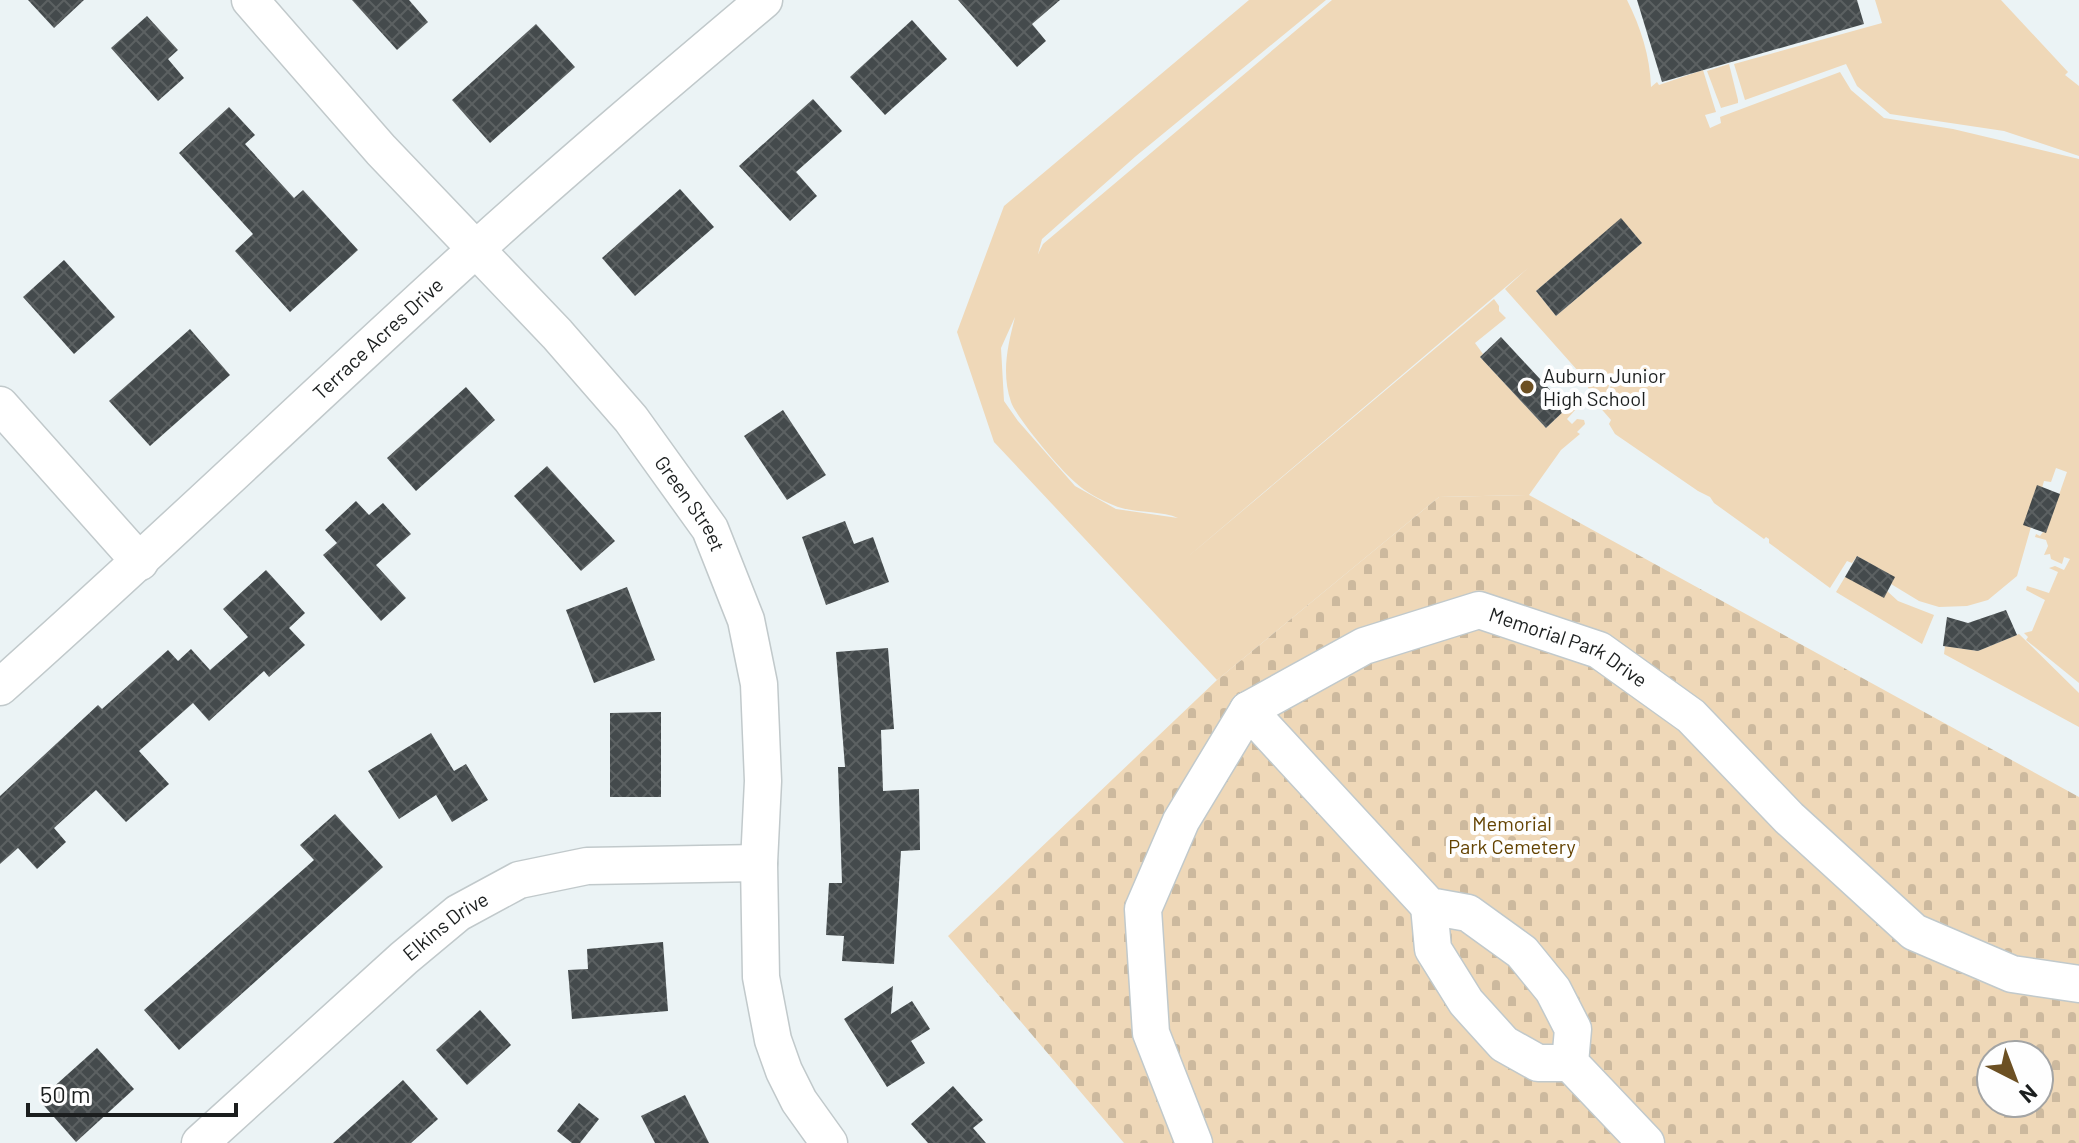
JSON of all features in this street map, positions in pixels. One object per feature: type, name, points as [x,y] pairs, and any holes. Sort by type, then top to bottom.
[{"type":"street","name":"Green Street","points":[[250,0],[381,150],[557,334],[631,419],[710,529],[746,620],[759,684],[763,781],[759,863],[761,977],[773,1040],[799,1101],[829,1143]]},
{"type":"street","name":"Terrace Acres Drive","points":[[0,687],[140,562],[475,250],[764,0]]},
{"type":"street","points":[[0,405],[140,562]]},
{"type":"street","name":"Memorial Park Drive","points":[[1194,1143],[1151,1033],[1143,909],[1181,821],[1248,710],[1364,646],[1479,610],[1599,650],[1691,716],[1789,818],[1914,932],[2012,974],[2079,984]]},
{"type":"street","points":[[1248,710],[1429,906],[1468,913],[1522,952],[1553,990],[1573,1029],[1570,1063]]},
{"type":"street","name":"Elkins Drive","points":[[200,1143],[458,913],[519,880],[587,866],[759,863]]},
{"type":"street","points":[[1429,906],[1433,949],[1466,1002],[1504,1044],[1538,1063],[1570,1063],[1646,1143]]},
{"type":"green space","name":"Auburn Junior High School","points":[[1249,0],[1326,0],[1136,156],[1042,239],[1038,254],[1043,244],[1332,0],[1627,0],[1644,42],[1651,87],[1657,82],[1659,85],[1703,70],[1716,112],[1705,115],[1710,128],[1721,123],[1720,117],[1840,72],[1851,90],[1884,118],[1953,129],[2079,159],[2079,683],[2026,640],[2028,637],[2024,633],[2032,631],[2045,600],[2026,590],[2027,586],[2049,593],[2058,572],[2049,568],[2055,566],[2064,570],[2070,559],[2064,557],[2062,564],[2051,559],[2050,554],[2044,555],[2048,546],[2046,540],[2035,537],[2046,532],[2067,472],[2056,468],[2051,482],[2044,481],[2017,576],[1988,600],[1967,606],[1939,607],[1919,601],[1891,584],[1894,577],[1857,556],[1852,563],[1847,561],[1830,588],[1769,543],[1769,539],[1764,539],[1710,497],[1615,434],[1609,424],[1611,420],[1597,404],[1607,399],[1615,371],[1604,398],[1597,402],[1578,371],[1505,289],[1528,268],[1184,560],[1494,299],[1506,318],[1475,343],[1483,354],[1480,357],[1546,428],[1567,408],[1561,401],[1563,398],[1571,401],[1576,409],[1567,419],[1572,424],[1577,419],[1584,420],[1585,424],[1577,432],[1580,434],[1561,450],[1529,495],[1439,497],[1217,680],[994,442],[957,332],[1004,206]],"holes":[[[1621,219],[1642,243],[1556,316],[1536,291]],[[1015,317],[1007,359],[1008,391],[1021,419],[1040,444],[1069,477],[1098,498],[1121,508],[1178,518],[1116,509],[1075,486],[1018,421],[1004,401],[1001,348]]]},
{"type":"green space","points":[[1875,0],[2001,0],[2068,72],[2065,75],[2079,86],[2079,156],[2004,131],[1890,114],[1857,86],[1846,64],[1745,100],[1734,64],[1882,23]]},
{"type":"green space","points":[[1729,64],[1738,103],[1721,108],[1707,71]]},
{"type":"green space","name":"Memorial Park Cemetery","points":[[1529,495],[2079,797],[2079,1143],[1124,1143],[948,936],[1217,680],[1439,497]]},
{"type":"green space","points":[[1845,577],[1887,591],[1898,601],[1934,615],[1922,644],[1836,592]]},
{"type":"green space","points":[[2019,634],[2079,693],[2079,727],[1944,654],[1945,646],[1978,651]]},
{"type":"building","points":[[28,0],[84,0],[54,28]]},
{"type":"building","points":[[352,0],[409,0],[428,22],[397,50]]},
{"type":"building","points":[[958,0],[1060,0],[1032,24],[1046,41],[1017,67]]},
{"type":"building","points":[[1637,0],[1857,0],[1864,24],[1662,82]]},
{"type":"building","points":[[147,16],[178,50],[168,59],[184,78],[158,101],[111,48]]},
{"type":"building","points":[[912,20],[947,59],[885,115],[850,77]]},
{"type":"building","points":[[536,24],[575,67],[490,143],[452,100]]},
{"type":"building","points":[[813,99],[842,131],[796,172],[817,196],[790,221],[739,166]]},
{"type":"building","points":[[229,107],[255,135],[245,144],[294,198],[303,190],[358,250],[290,312],[235,251],[253,234],[179,153]]},
{"type":"building","points":[[680,189],[714,227],[635,296],[602,258]]},
{"type":"building","points":[[1621,218],[1642,243],[1556,316],[1536,291]]},
{"type":"building","points":[[64,260],[115,317],[74,354],[23,297]]},
{"type":"building","points":[[190,329],[230,375],[150,446],[109,401]]},
{"type":"building","points":[[1501,337],[1567,408],[1546,428],[1480,357]]},
{"type":"building","points":[[466,387],[495,420],[416,491],[387,458]]},
{"type":"building","points":[[783,410],[826,475],[787,500],[744,436]]},
{"type":"building","points":[[547,466],[615,541],[581,571],[514,496]]},
{"type":"building","points":[[2037,485],[2060,494],[2046,533],[2023,525]]},
{"type":"building","points":[[356,501],[369,515],[383,503],[411,534],[376,565],[406,598],[381,621],[323,555],[337,543],[325,530]]},
{"type":"building","points":[[845,521],[854,544],[873,537],[889,582],[826,605],[802,537]]},
{"type":"building","points":[[1857,556],[1895,577],[1884,598],[1845,577]]},
{"type":"building","points":[[266,570],[305,613],[289,628],[305,645],[269,677],[264,671],[209,721],[193,703],[139,751],[169,784],[126,822],[96,790],[54,828],[66,842],[37,869],[18,848],[0,864],[0,796],[98,705],[102,709],[168,650],[178,661],[191,649],[210,670],[248,637],[223,609]]},
{"type":"building","points":[[627,587],[655,660],[594,683],[566,610]]},
{"type":"building","points":[[2006,610],[2017,635],[1978,651],[1943,646],[1947,617],[1968,623]]},
{"type":"building","points":[[888,648],[894,729],[881,730],[883,791],[919,789],[920,850],[901,851],[894,964],[842,961],[844,936],[826,935],[829,883],[842,883],[838,767],[845,767],[836,652]]},
{"type":"building","points":[[661,712],[661,797],[610,797],[610,713]]},
{"type":"building","points":[[431,733],[454,771],[466,764],[488,800],[452,822],[436,795],[399,819],[368,771]]},
{"type":"building","points":[[335,814],[383,867],[179,1050],[144,1010],[314,860],[300,845]]},
{"type":"building","points":[[663,942],[668,1011],[572,1019],[568,970],[588,969],[587,949]]},
{"type":"building","points":[[893,986],[891,1014],[912,1001],[930,1029],[911,1041],[925,1063],[887,1087],[844,1019]]},
{"type":"building","points":[[480,1010],[511,1045],[467,1085],[436,1050]]},
{"type":"building","points":[[97,1048],[134,1089],[76,1142],[39,1100]]},
{"type":"building","points":[[403,1080],[438,1119],[411,1143],[333,1143]]},
{"type":"building","points":[[953,1086],[983,1120],[973,1128],[986,1143],[928,1143],[911,1124]]},
{"type":"building","points":[[685,1095],[709,1143],[655,1143],[641,1116]]},
{"type":"building","points":[[579,1103],[599,1119],[580,1143],[572,1143],[557,1131]]},
{"type":"place","name":"Auburn Junior High School","points":[[1527,387]]}]
